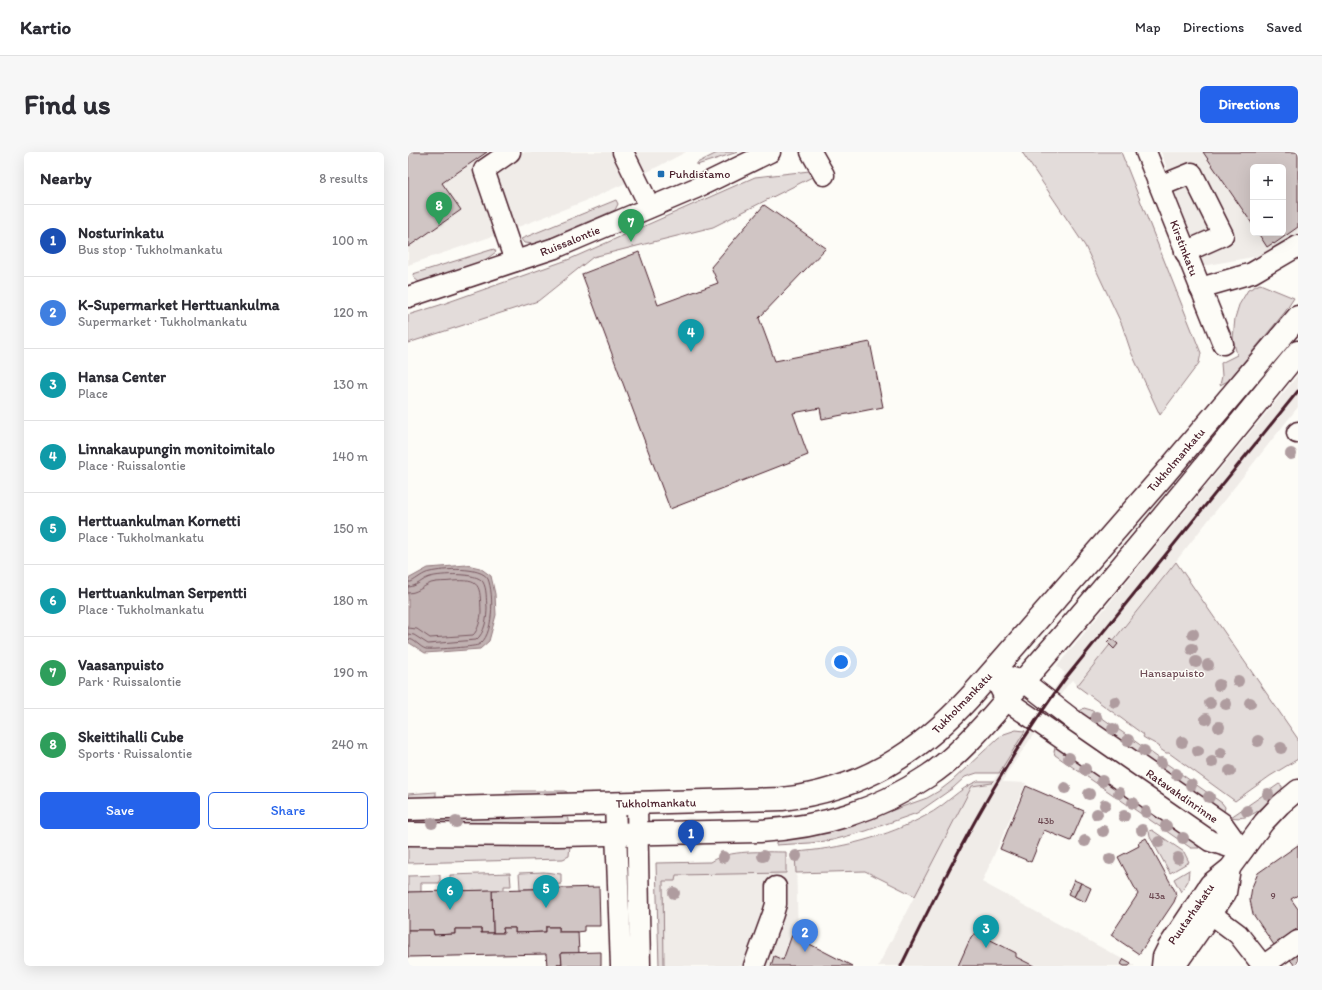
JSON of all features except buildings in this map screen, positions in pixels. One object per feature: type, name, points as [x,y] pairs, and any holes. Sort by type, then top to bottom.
[{"type":"main road","name":"Tukholmankatu","points":[[408,809],[776,800],[812,795],[837,788],[880,769],[910,752],[925,741],[954,715],[1168,470],[1298,317]]},
{"type":"main road","name":"Tukholmankatu","points":[[408,834],[520,836],[789,829],[819,824],[854,814],[895,796],[942,767],[985,724],[1138,549],[1298,352]]},
{"type":"street","points":[[510,152],[484,170],[515,261]]},
{"type":"street","points":[[623,152],[650,207]]},
{"type":"street","name":"Ruissalontie","points":[[409,293],[555,248],[696,188],[770,152]]},
{"type":"street","points":[[811,152],[824,175]]},
{"type":"street","name":"Kirstinkatu","points":[[1146,152],[1223,344]]},
{"type":"street","points":[[1160,186],[1192,173],[1223,235],[1185,252]]},
{"type":"street","points":[[1200,288],[1252,273],[1298,246]]},
{"type":"street","name":"Ratavahdinrinne","points":[[992,672],[1023,681],[1076,722],[1222,823],[1242,851]]},
{"type":"street","name":"Ratavahdinrinne","points":[[992,672],[1006,700],[1210,841],[1242,851]]},
{"type":"street","name":"Puutarhakatu","points":[[1175,966],[1204,909],[1210,884],[1230,868],[1264,822],[1280,805],[1298,790]]},
{"type":"street","points":[[615,804],[621,966]]},
{"type":"street","points":[[637,804],[640,966]]},
{"type":"street","points":[[754,966],[776,904],[776,887]]},
{"type":"street","points":[[1204,909],[1238,934],[1263,966],[1298,941]]},
{"type":"street","name":"Puutarhakatu","points":[[1162,966],[1163,957],[1168,947],[1204,909]]},
{"type":"shaded area","points":[[408,152],[686,152],[628,182],[588,200],[505,232],[408,265]]},
{"type":"shaded area","points":[[1161,152],[1298,152],[1298,241],[1281,252],[1202,266]]},
{"type":"shaded area","points":[[1298,375],[1298,407],[1077,686],[1072,680],[1066,687],[1007,773],[1003,782],[1026,783],[982,882],[1135,966],[878,966],[972,786],[992,783],[1025,731],[1065,673],[1057,666]]},
{"type":"shaded area","points":[[796,859],[798,938],[852,966],[659,966],[656,863]]},
{"type":"green space","points":[[719,152],[738,152],[697,165],[697,163]]},
{"type":"green space","points":[[1022,152],[1121,152],[1201,353],[1199,363],[1160,415],[1131,352],[1122,325],[1085,246]]},
{"type":"green space","points":[[828,169],[713,227],[593,257],[538,301],[408,343],[408,315],[570,259],[755,177]]},
{"type":"green space","points":[[616,200],[618,204],[615,210],[536,244],[524,243],[521,239]]},
{"type":"green space","points":[[494,249],[496,252],[481,263],[419,282],[414,278],[413,274]]},
{"type":"green space","points":[[1260,284],[1294,298],[1285,312],[1228,381],[1220,385],[1222,376],[1221,363],[1237,355],[1233,339],[1235,318],[1239,305],[1248,290]]},
{"type":"green space","name":"Hansapuisto","points":[[1176,562],[1298,739],[1298,759],[1270,776],[1235,801],[1169,753],[1166,753],[1160,749],[1160,747],[1143,737],[1144,735],[1077,686]]},
{"type":"green space","points":[[1084,708],[1091,710],[1222,803],[1225,807],[1224,812],[1079,712]]},
{"type":"green space","points":[[1016,730],[1025,731],[999,773],[977,773],[965,777],[953,788],[917,813],[866,831],[833,840],[776,845],[776,839],[857,823],[927,798],[952,781],[998,738],[1004,734]]},
{"type":"green space","points":[[1055,747],[1193,841],[1199,848],[1191,848],[1055,755]]},
{"type":"green space","points":[[978,781],[994,781],[992,783],[972,786],[915,896],[865,871],[796,873],[795,852],[846,845],[896,830],[934,811],[965,788]]},
{"type":"green space","points":[[1279,784],[1282,786],[1282,791],[1259,810],[1246,817],[1231,817]]},
{"type":"green space","points":[[506,791],[564,791],[567,792],[568,797],[544,798],[506,794]]},
{"type":"green space","points":[[436,792],[436,796],[408,801],[408,794]]},
{"type":"green space","points":[[568,815],[570,826],[408,827],[408,819]]},
{"type":"green space","points":[[1152,830],[1184,852],[1189,862],[1170,873],[1150,837],[1149,831]]},
{"type":"green space","points":[[408,843],[570,845],[569,856],[563,859],[408,863]]},
{"type":"green space","points":[[786,852],[786,873],[676,875],[675,881],[663,881],[664,966],[659,966],[656,863],[710,862],[727,855],[737,853]]},
{"type":"green space","points":[[1189,870],[1188,881],[1181,892],[1174,879]]},
{"type":"green space","points":[[544,872],[561,874],[561,884],[551,885],[551,888],[520,889],[519,873]]},
{"type":"green space","points":[[510,873],[511,886],[504,886],[504,890],[450,891],[450,875]]},
{"type":"green space","points":[[440,875],[440,883],[421,883],[421,892],[408,892],[408,876]]},
{"type":"water","points":[[467,565],[480,568],[491,576],[495,594],[496,615],[489,641],[480,649],[425,653],[408,642],[408,579],[428,568]]},
{"type":"railway","points":[[901,966],[976,819],[1018,747],[1041,713],[1065,679],[1298,391]]},
{"type":"place","name":"Puhdistamo","points":[[661,174]]},
{"type":"place","name":"Skeittihalli Cube","points":[[439,225]]},
{"type":"place","name":"Vaasanpuisto","points":[[631,242]]},
{"type":"place","name":"Linnakaupungin monitoimitalo","points":[[691,352]]},
{"type":"place","name":"Nosturinkatu","points":[[691,853]]},
{"type":"place","name":"Herttuankulman Kornetti","points":[[546,908]]},
{"type":"place","name":"Herttuankulman Serpentti","points":[[450,910]]},
{"type":"place","name":"Hansa Center","points":[[986,948]]},
{"type":"place","name":"K-Supermarket Herttuankulma","points":[[805,952]]}]
